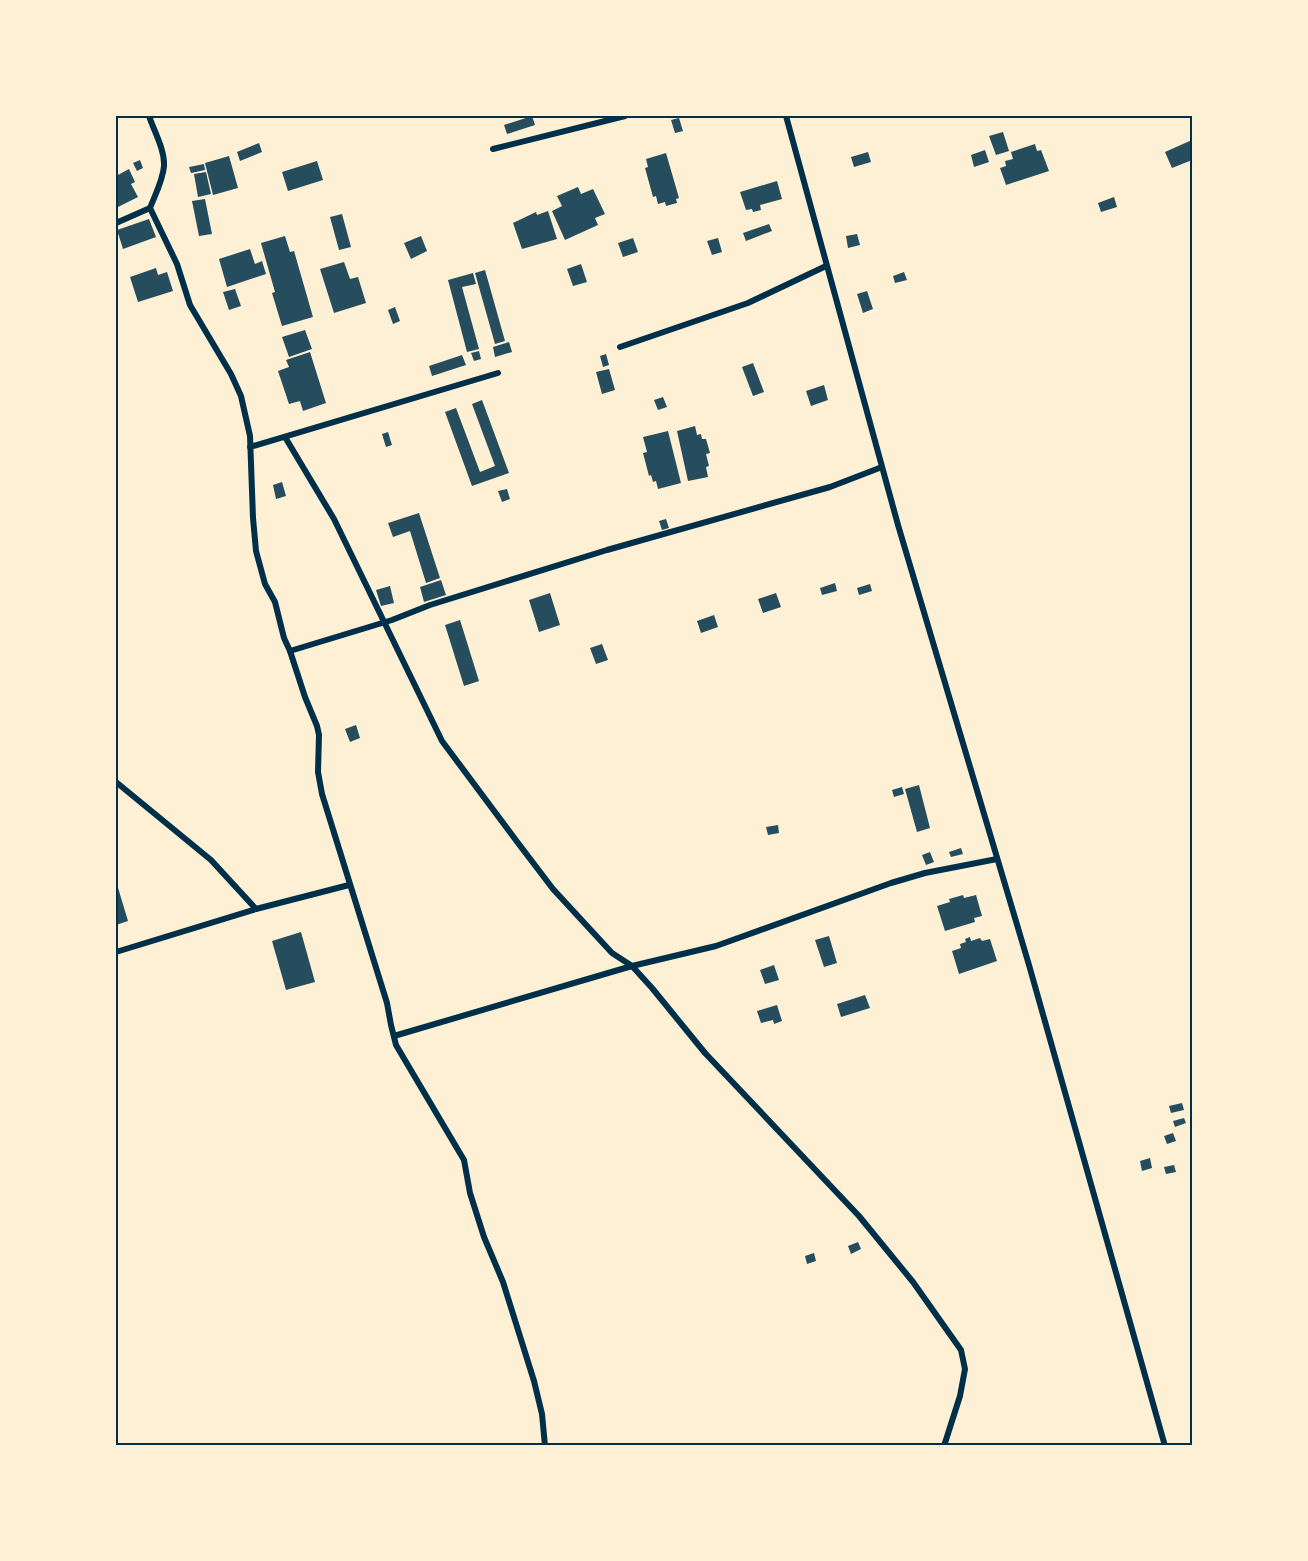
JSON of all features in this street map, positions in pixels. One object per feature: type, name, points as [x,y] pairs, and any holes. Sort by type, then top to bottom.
[{"type":"street","points":[[116,223],[150,208],[162,177],[164,165],[162,152],[149,116]]},
{"type":"street","points":[[493,149],[625,116]]},
{"type":"street","points":[[786,116],[882,468],[1165,1446]]},
{"type":"street","points":[[150,208],[177,264],[190,304],[231,374],[241,396],[250,436],[256,551],[265,584],[275,602],[284,638],[305,698],[318,726],[318,772],[322,794],[387,1003],[396,1045],[464,1160],[470,1193],[484,1237],[503,1282],[534,1381],[542,1414],[545,1446]]},
{"type":"street","points":[[620,347],[748,303],[826,266]]},
{"type":"street","points":[[250,447],[498,373]]},
{"type":"street","points":[[285,437],[334,519],[442,741],[553,889],[612,953],[632,966],[748,1101],[859,1216],[913,1282],[961,1350],[965,1369],[960,1396],[944,1446]]},
{"type":"street","points":[[290,651],[607,550],[830,487],[882,468]]},
{"type":"street","points":[[116,782],[211,860],[256,909]]},
{"type":"street","points":[[394,1036],[632,966],[716,946],[902,879],[997,859]]},
{"type":"street","points":[[116,952],[256,909],[349,885]]},
{"type":"building","points":[[532,116],[535,125],[507,134],[504,125]]},
{"type":"building","points":[[679,118],[683,131],[675,133],[671,120]]},
{"type":"building","points":[[1003,132],[1009,151],[996,155],[989,136]]},
{"type":"building","points":[[1192,140],[1192,160],[1172,168],[1165,152]]},
{"type":"building","points":[[259,143],[262,152],[240,161],[237,152]]},
{"type":"building","points":[[1035,144],[1037,151],[1041,150],[1049,171],[1006,185],[1000,168],[1006,166],[1005,161],[1013,159],[1011,152]]},
{"type":"building","points":[[985,150],[989,162],[974,167],[971,155]]},
{"type":"building","points":[[868,152],[871,162],[854,167],[851,157]]},
{"type":"building","points":[[666,153],[679,198],[676,199],[677,203],[666,206],[665,202],[658,204],[656,196],[653,197],[645,168],[648,167],[646,159]]},
{"type":"building","points":[[229,156],[238,188],[213,195],[205,163]]},
{"type":"building","points":[[140,160],[143,168],[137,171],[133,163]]},
{"type":"building","points":[[317,161],[323,180],[288,191],[282,172]]},
{"type":"building","points":[[204,164],[205,170],[191,173],[189,167]]},
{"type":"building","points":[[129,169],[135,182],[131,184],[138,197],[116,208],[116,176]]},
{"type":"building","points":[[206,172],[211,194],[198,197],[194,174]]},
{"type":"building","points":[[777,181],[782,199],[760,205],[761,210],[753,212],[752,209],[746,210],[740,192]]},
{"type":"building","points":[[578,187],[581,194],[593,189],[605,214],[595,218],[598,225],[565,240],[552,211],[562,206],[557,196]]},
{"type":"building","points":[[1114,197],[1117,207],[1101,212],[1098,203]]},
{"type":"building","points":[[205,199],[212,234],[199,236],[192,201]]},
{"type":"building","points":[[548,211],[557,239],[522,249],[513,223],[536,212],[537,215]]},
{"type":"building","points":[[342,214],[351,247],[339,250],[330,217]]},
{"type":"building","points":[[149,219],[156,237],[123,249],[117,230]]},
{"type":"building","points":[[769,224],[772,231],[746,241],[743,233]]},
{"type":"building","points":[[857,234],[860,245],[848,248],[846,236]]},
{"type":"building","points":[[285,236],[290,252],[294,251],[313,317],[282,326],[261,243]]},
{"type":"building","points":[[421,236],[427,251],[411,259],[404,243]]},
{"type":"building","points":[[633,238],[638,252],[623,257],[618,243]]},
{"type":"building","points":[[718,238],[722,252],[712,255],[707,241]]},
{"type":"building","points":[[250,249],[255,264],[262,261],[266,274],[227,287],[219,259]]},
{"type":"building","points":[[344,262],[350,279],[358,277],[366,303],[334,313],[320,269]]},
{"type":"building","points":[[581,264],[587,282],[573,286],[567,269]]},
{"type":"building","points":[[156,268],[158,275],[167,272],[173,291],[138,302],[130,277]]},
{"type":"building","points":[[485,270],[505,341],[495,344],[475,273]]},
{"type":"building","points":[[904,272],[907,280],[895,283],[893,276]]},
{"type":"building","points":[[473,273],[476,284],[462,287],[479,349],[467,352],[448,280]]},
{"type":"building","points":[[235,289],[241,306],[229,310],[223,292]]},
{"type":"building","points":[[867,291],[873,309],[863,313],[857,294]]},
{"type":"building","points":[[395,307],[400,321],[393,324],[388,310]]},
{"type":"building","points":[[305,330],[312,349],[289,357],[282,337]]},
{"type":"building","points":[[509,342],[512,352],[495,357],[493,347]]},
{"type":"building","points":[[479,351],[481,359],[474,361],[471,353]]},
{"type":"building","points":[[310,352],[326,403],[303,411],[300,401],[289,404],[278,371],[289,367],[286,360]]},
{"type":"building","points":[[606,354],[609,365],[603,367],[600,356]]},
{"type":"building","points":[[462,355],[466,365],[432,376],[429,366]]},
{"type":"building","points":[[753,363],[764,392],[753,396],[742,367]]},
{"type":"building","points":[[609,369],[615,390],[602,394],[596,372]]},
{"type":"building","points":[[824,385],[828,400],[811,406],[806,391]]},
{"type":"building","points":[[663,397],[667,407],[658,410],[654,400]]},
{"type":"building","points":[[482,400],[509,473],[472,486],[445,412],[456,408],[480,472],[495,466],[472,404]]},
{"type":"building","points":[[695,426],[697,435],[701,434],[702,439],[706,439],[710,453],[706,454],[709,466],[706,467],[708,477],[688,481],[677,431]]},
{"type":"building","points":[[668,431],[681,483],[658,489],[656,481],[653,482],[651,475],[649,476],[643,453],[647,452],[643,437]]},
{"type":"building","points":[[388,432],[392,445],[386,447],[382,434]]},
{"type":"building","points":[[282,482],[286,496],[276,499],[273,485]]},
{"type":"building","points":[[507,489],[510,499],[502,502],[498,491]]},
{"type":"building","points":[[419,513],[440,578],[426,583],[410,531],[393,537],[388,523]]},
{"type":"building","points":[[666,519],[669,528],[662,530],[659,521]]},
{"type":"building","points":[[441,580],[446,595],[424,602],[420,587]]},
{"type":"building","points":[[835,583],[837,591],[822,595],[820,588]]},
{"type":"building","points":[[870,584],[872,591],[859,595],[857,588]]},
{"type":"building","points":[[390,586],[394,603],[381,606],[376,590]]},
{"type":"building","points":[[550,593],[560,625],[539,632],[529,600]]},
{"type":"building","points":[[776,593],[781,607],[763,613],[758,599]]},
{"type":"building","points":[[714,615],[718,627],[701,633],[697,621]]},
{"type":"building","points":[[460,620],[479,681],[464,686],[445,625]]},
{"type":"building","points":[[602,644],[608,660],[596,664],[590,648]]},
{"type":"building","points":[[356,725],[360,738],[350,742],[345,729]]},
{"type":"building","points":[[919,785],[930,828],[917,832],[905,789]]},
{"type":"building","points":[[902,787],[904,794],[894,797],[892,790]]},
{"type":"building","points":[[778,825],[779,833],[768,835],[766,827]]},
{"type":"building","points":[[961,848],[963,854],[951,857],[949,852]]},
{"type":"building","points":[[930,852],[934,862],[926,865],[922,855]]},
{"type":"building","points":[[116,881],[128,921],[116,925]]},
{"type":"building","points":[[963,895],[964,898],[976,895],[982,916],[974,918],[975,922],[945,931],[937,906]]},
{"type":"building","points":[[301,932],[315,982],[286,990],[272,941]]},
{"type":"building","points":[[829,936],[837,963],[824,967],[815,940]]},
{"type":"building","points":[[970,937],[971,941],[980,938],[982,941],[990,939],[997,961],[959,974],[952,951],[961,948],[960,944],[966,942],[965,939]]},
{"type":"building","points":[[774,965],[779,980],[765,984],[760,970]]},
{"type":"building","points":[[865,995],[870,1008],[841,1017],[837,1004]]},
{"type":"building","points":[[777,1005],[782,1021],[774,1024],[773,1020],[761,1023],[757,1011]]},
{"type":"building","points":[[1182,1103],[1184,1110],[1171,1113],[1169,1106]]},
{"type":"building","points":[[1184,1118],[1186,1123],[1175,1127],[1173,1121]]},
{"type":"building","points":[[1173,1133],[1176,1141],[1167,1144],[1164,1136]]},
{"type":"building","points":[[1150,1158],[1152,1168],[1142,1171],[1140,1161]]},
{"type":"building","points":[[1174,1165],[1176,1172],[1166,1174],[1164,1167]]},
{"type":"building","points":[[858,1242],[861,1249],[851,1254],[848,1246]]},
{"type":"building","points":[[814,1253],[816,1261],[807,1264],[805,1256]]}]
